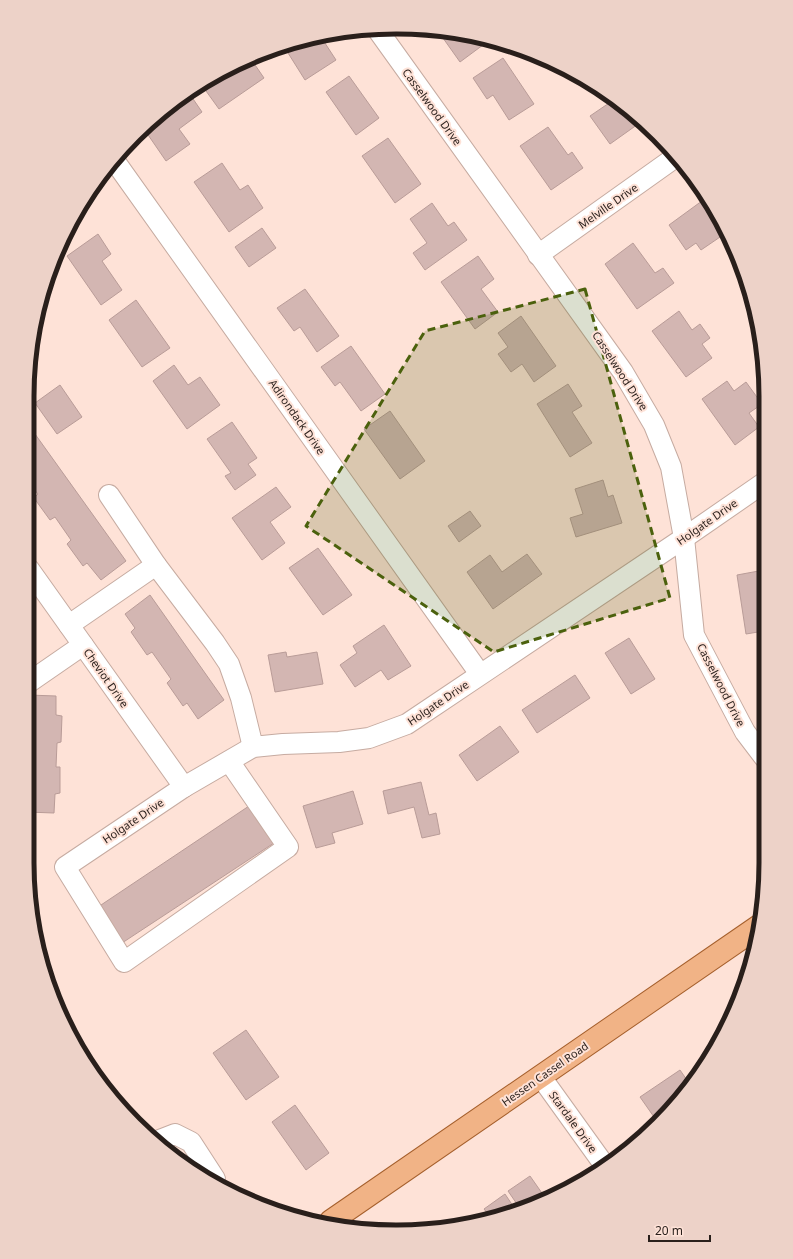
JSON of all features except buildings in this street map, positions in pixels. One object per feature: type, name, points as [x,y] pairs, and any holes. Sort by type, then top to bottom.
[{"type":"main road","name":"Hessen Cassel Road","points":[[333,1219],[752,931]]},
{"type":"street","name":"Casselwood Drive","points":[[381,35],[623,372],[654,426],[671,467],[684,538],[694,635],[745,732],[759,750]]},
{"type":"street","name":"Melville Drive","points":[[538,255],[671,160]]},
{"type":"street","name":"Adirondack Drive","points":[[118,165],[480,674]]},
{"type":"street","name":"Holgate Drive","points":[[229,761],[288,847],[124,962],[65,867],[184,787],[253,747],[283,744],[339,742],[369,738],[407,724],[759,486]]},
{"type":"street","points":[[109,495],[156,565],[229,664],[241,698],[253,747]]},
{"type":"street","points":[[69,625],[156,565]]},
{"type":"street","name":"Cheviot Drive","points":[[34,575],[184,787]]},
{"type":"street","points":[[34,679],[83,645]]},
{"type":"street","name":"Stardale Drive","points":[[541,1077],[602,1161]]},
{"type":"street","points":[[161,1139],[175,1134],[191,1142],[212,1174]]},
{"type":"highlighted area","points":[[585,289],[670,598],[494,652],[306,526],[425,331]]}]
